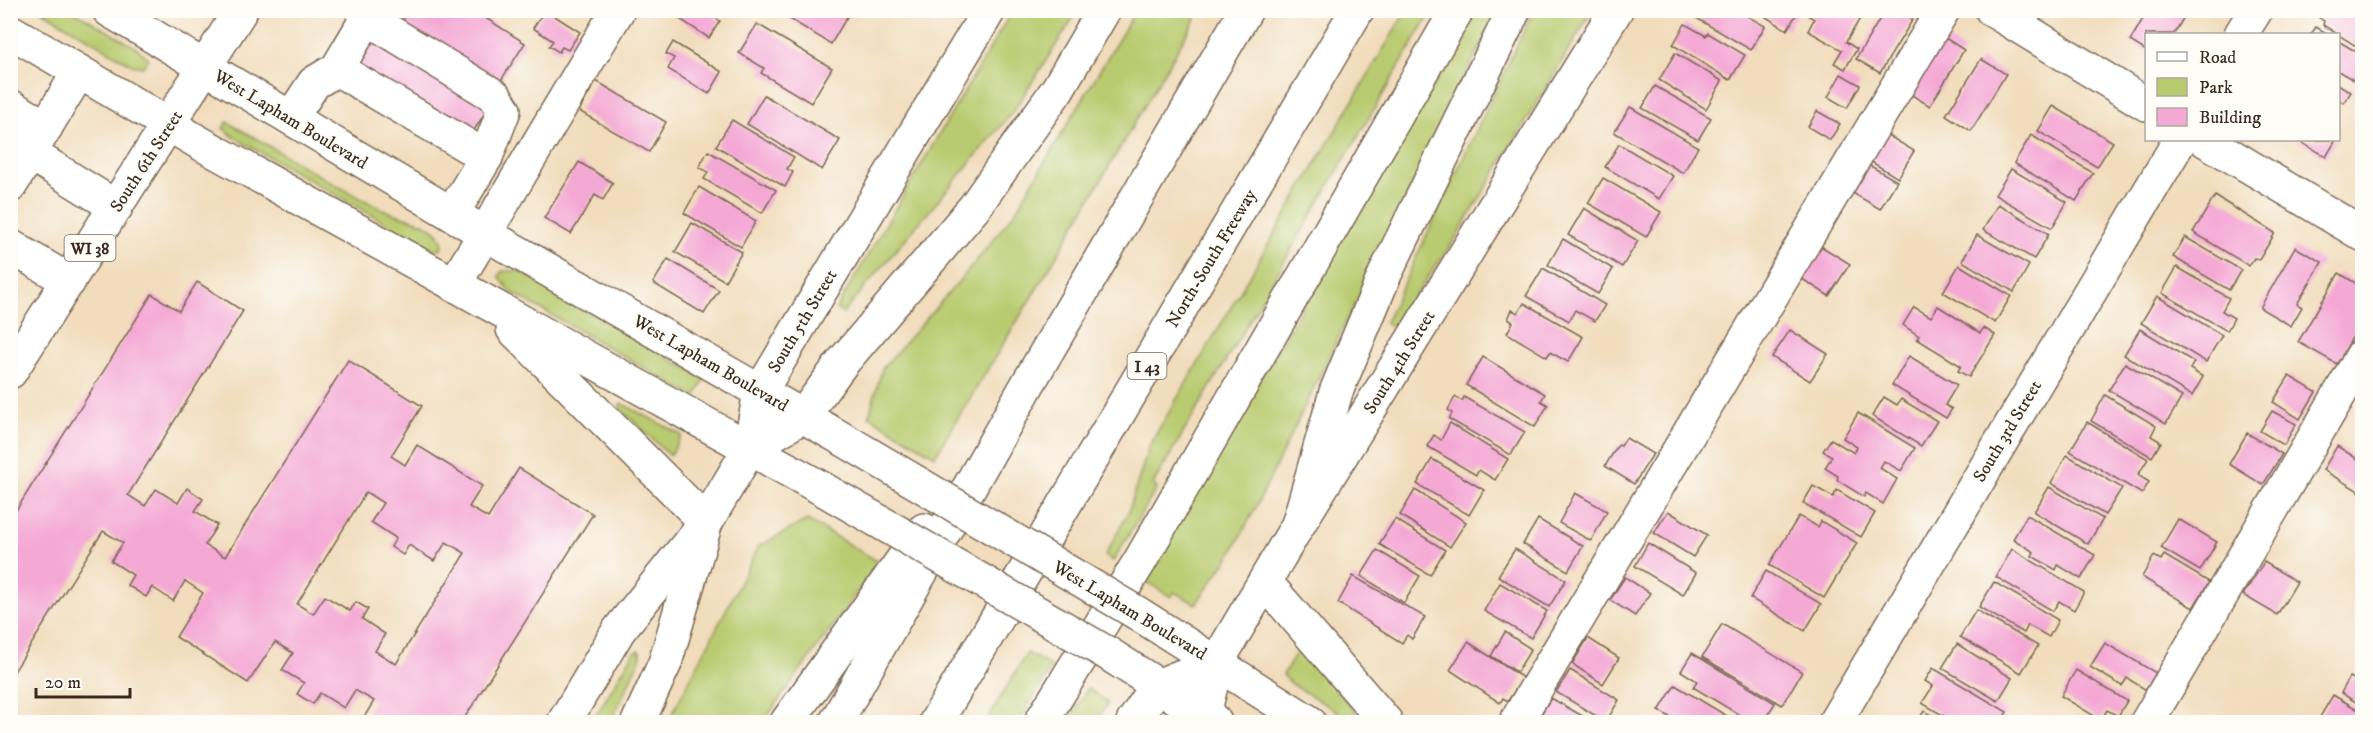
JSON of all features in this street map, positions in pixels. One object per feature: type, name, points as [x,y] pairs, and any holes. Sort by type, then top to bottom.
[{"type":"main road","name":"West Lapham Boulevard","points":[[109,10],[484,233],[853,445],[1137,613],[1217,662],[1309,723]]},
{"type":"main road","name":"South 6th Street","points":[[10,372],[241,10]]},
{"type":"main road","points":[[454,285],[618,10]]},
{"type":"main road","name":"South 5th Street","points":[[564,723],[619,630],[706,522],[750,448],[760,392],[989,10]]},
{"type":"main road","points":[[750,448],[803,416],[842,363],[974,208],[1057,90],[1104,10]]},
{"type":"main road","points":[[836,723],[1029,382],[1246,10]]},
{"type":"main road","name":"North-South Freeway","points":[[936,723],[1357,10]]},
{"type":"main road","points":[[1041,723],[1146,550],[1457,10]]},
{"type":"main road","points":[[1298,525],[1336,392],[1385,274],[1515,10]]},
{"type":"main road","name":"South 4th Street","points":[[1207,720],[1217,662],[1266,583],[1298,525],[1616,10]]},
{"type":"main road","points":[[1516,723],[1943,10]]},
{"type":"main road","points":[[1992,10],[2145,103]]},
{"type":"main road","points":[[2242,33],[2256,10]]},
{"type":"main road","points":[[291,118],[314,83],[337,69],[364,14],[495,96],[504,110],[486,157],[452,214]]},
{"type":"main road","points":[[10,31],[454,285],[821,488],[1107,653],[1207,720]]},
{"type":"main road","points":[[337,69],[486,157]]},
{"type":"main road","points":[[11,183],[29,140],[79,72]]},
{"type":"main road","points":[[10,105],[29,140],[116,207]]},
{"type":"main road","name":"South 3rd Street","points":[[1835,723],[2179,141]]},
{"type":"main road","points":[[2207,141],[2362,234]]},
{"type":"main road","points":[[10,246],[69,281]]},
{"type":"main road","points":[[489,304],[706,522],[665,663],[638,723]]},
{"type":"main road","points":[[2147,723],[2362,356]]},
{"type":"main road","points":[[787,723],[1029,382]]},
{"type":"main road","points":[[1266,583],[1386,723]]},
{"type":"main road","points":[[1133,723],[1157,686],[1217,662]]},
{"type":"green space","points":[[1136,10],[1200,11],[1059,252],[935,456],[869,416],[882,369],[974,264],[1015,212]]},
{"type":"green space","points":[[42,11],[74,11],[137,48],[148,58],[143,67],[132,65]]},
{"type":"green space","points":[[1012,11],[1078,11],[1012,113],[843,313],[836,309]]},
{"type":"green space","points":[[1406,11],[1432,11],[1153,484],[1157,488],[1113,561],[1105,556],[1128,513],[1149,446]]},
{"type":"green space","points":[[1477,11],[1497,11],[1256,507],[1231,554],[1196,604],[1174,592],[1171,597],[1142,579]]},
{"type":"green space","points":[[1533,11],[1592,11],[1459,233],[1393,327],[1385,323]]},
{"type":"green space","points":[[227,122],[326,180],[387,211],[429,226],[441,237],[443,245],[440,249],[432,249],[235,138],[223,128]]},
{"type":"green space","points":[[502,271],[519,271],[705,379],[695,397],[511,292],[499,277]]},
{"type":"green space","points":[[621,403],[682,435],[670,456],[619,407]]},
{"type":"green space","points":[[807,520],[879,562],[763,722],[668,722],[759,546]]},
{"type":"green space","points":[[1299,648],[1363,722],[1354,722],[1290,683],[1283,675]]},
{"type":"green space","points":[[639,650],[641,656],[611,722],[592,722],[634,652]]},
{"type":"green space","points":[[1027,653],[1052,667],[1019,722],[986,722]]},
{"type":"green space","points":[[1088,688],[1108,703],[1095,722],[1067,722]]},
{"type":"building","points":[[409,10],[473,10],[525,43],[498,85],[401,23]]},
{"type":"building","points":[[545,10],[580,32],[568,50],[562,47],[559,52],[549,46],[553,41],[533,28]]},
{"type":"building","points":[[666,10],[718,10],[714,17],[720,21],[709,38]]},
{"type":"building","points":[[792,10],[851,10],[831,44],[788,18]]},
{"type":"building","points":[[1694,10],[1743,10],[1746,12],[1745,15],[1765,26],[1751,50],[1691,15]]},
{"type":"building","points":[[1770,10],[1799,10],[1787,30],[1766,17]]},
{"type":"building","points":[[1812,10],[1865,10],[1846,42],[1857,49],[1845,69],[1834,63],[1842,50],[1808,31],[1814,19],[1809,16]]},
{"type":"building","points":[[1885,10],[1899,10],[1913,19],[1880,73],[1856,59]]},
{"type":"building","points":[[2148,10],[2188,10],[2175,33],[2145,33],[2145,50],[2130,41]]},
{"type":"building","points":[[2322,10],[2362,10],[2362,50],[2340,36],[2340,33],[2335,33],[2323,25],[2324,21],[2318,17]]},
{"type":"building","points":[[757,24],[832,68],[811,103],[761,73],[764,68],[739,53]]},
{"type":"building","points":[[1685,24],[1706,36],[1708,33],[1745,55],[1730,80],[1673,45]]},
{"type":"building","points":[[2316,27],[2326,33],[2312,33]]},
{"type":"building","points":[[369,33],[490,105],[471,135],[351,63]]},
{"type":"building","points":[[1939,34],[1964,50],[1930,106],[1905,91]]},
{"type":"building","points":[[673,42],[722,72],[709,94],[668,69],[674,58],[666,54]]},
{"type":"building","points":[[2340,42],[2362,55],[2362,85],[2340,72]]},
{"type":"building","points":[[1675,53],[1722,81],[1706,109],[1659,80]]},
{"type":"building","points":[[1981,59],[2006,74],[1971,131],[1946,115]]},
{"type":"building","points":[[1841,74],[1860,85],[1847,108],[1828,97]]},
{"type":"building","points":[[596,81],[666,122],[649,152],[579,111]]},
{"type":"building","points":[[2340,85],[2351,92],[2344,103],[2340,100]]},
{"type":"building","points":[[1655,86],[1711,118],[1698,140],[1642,108]]},
{"type":"building","points":[[764,95],[840,140],[822,170],[747,124]]},
{"type":"building","points":[[2053,106],[2113,142],[2097,167],[2038,131]]},
{"type":"building","points":[[1630,107],[1698,147],[1683,173],[1614,132]]},
{"type":"building","points":[[1817,111],[1840,124],[1830,140],[1808,127]]},
{"type":"building","points":[[732,120],[794,157],[787,169],[793,172],[785,187],[716,146]]},
{"type":"building","points":[[1884,133],[1914,151],[1898,178],[1868,160]]},
{"type":"building","points":[[2031,135],[2093,173],[2076,201],[2014,163]]},
{"type":"building","points":[[2299,141],[2335,141],[2326,157]]},
{"type":"building","points":[[1619,144],[1673,176],[1659,199],[1605,167]]},
{"type":"building","points":[[708,151],[776,190],[762,213],[704,179],[708,172],[699,167]]},
{"type":"building","points":[[579,162],[613,183],[603,200],[595,195],[571,234],[544,218]]},
{"type":"building","points":[[1867,164],[1897,181],[1880,209],[1851,192]]},
{"type":"building","points":[[2011,169],[2067,202],[2052,228],[1995,195]]},
{"type":"building","points":[[1603,178],[1661,212],[1646,237],[1588,203]]},
{"type":"building","points":[[699,187],[756,221],[741,247],[684,213]]},
{"type":"building","points":[[2215,196],[2275,233],[2259,260],[2254,258],[2249,266],[2193,232]]},
{"type":"building","points":[[1998,204],[2049,234],[2034,259],[1983,230]]},
{"type":"building","points":[[1584,208],[1638,241],[1622,267],[1568,235]]},
{"type":"building","points":[[692,223],[742,252],[725,281],[675,252]]},
{"type":"building","points":[[1977,235],[2029,265],[2014,292],[1962,261]]},
{"type":"building","points":[[2185,237],[2241,270],[2229,290],[2173,257]]},
{"type":"building","points":[[1563,239],[1613,269],[1598,294],[1548,265]]},
{"type":"building","points":[[1819,245],[1850,264],[1829,296],[1799,277]]},
{"type":"building","points":[[2295,247],[2322,262],[2297,304],[2302,307],[2291,326],[2260,308]]},
{"type":"building","points":[[668,259],[719,290],[704,314],[653,283]]},
{"type":"building","points":[[1959,265],[2011,296],[1995,323],[1943,292]]},
{"type":"building","points":[[2177,267],[2229,298],[2222,311],[2234,318],[2227,331],[2162,293]]},
{"type":"building","points":[[1543,268],[1605,305],[1595,321],[1575,310],[1569,321],[1526,296]]},
{"type":"building","points":[[2339,273],[2362,287],[2362,321],[2337,364],[2298,342]]},
{"type":"building","points":[[197,282],[243,311],[128,495],[145,506],[156,489],[178,503],[187,488],[203,499],[195,511],[217,525],[205,545],[225,557],[348,360],[422,406],[391,456],[405,465],[417,445],[482,486],[469,507],[488,518],[519,468],[593,514],[462,722],[361,722],[374,701],[355,690],[344,708],[320,693],[313,704],[297,694],[304,683],[282,670],[293,653],[275,642],[248,683],[176,637],[203,593],[185,581],[173,601],[152,587],[146,597],[127,585],[133,575],[111,561],[123,543],[103,531],[10,678],[10,520],[152,294],[179,311]],"holes":[[[366,492],[383,503],[371,522],[396,538],[391,547],[403,555],[409,545],[434,561],[446,542],[465,553],[396,664],[375,651],[385,634],[362,619],[368,609],[356,602],[350,611],[325,596],[313,614],[297,604]]]},
{"type":"building","points":[[2157,296],[2222,335],[2206,362],[2141,323]]},
{"type":"building","points":[[1524,303],[1583,337],[1568,362],[1550,352],[1547,357],[1507,333],[1513,322],[1508,319],[1512,310],[1518,313]]},
{"type":"building","points":[[1938,306],[1980,333],[1984,328],[1995,335],[1969,377],[1958,371],[1961,366],[1917,339],[1919,336],[1903,325],[1914,307],[1931,317]]},
{"type":"building","points":[[2140,329],[2194,362],[2190,369],[2203,377],[2192,396],[2124,355]]},
{"type":"building","points":[[1790,330],[1828,354],[1810,381],[1772,357]]},
{"type":"building","points":[[1909,356],[1957,385],[1945,405],[1952,409],[1946,418],[1892,385]]},
{"type":"building","points":[[1483,357],[1545,394],[1541,401],[1548,405],[1535,427],[1466,385]]},
{"type":"building","points":[[2125,363],[2182,397],[2166,424],[2109,390]]},
{"type":"building","points":[[2289,376],[2316,392],[2300,419],[2273,402]]},
{"type":"building","points":[[2105,395],[2156,426],[2151,436],[2161,442],[2152,457],[2091,421]]},
{"type":"building","points":[[1455,397],[1462,401],[1464,397],[1525,432],[1511,455],[1449,419],[1452,413],[1448,410]]},
{"type":"building","points":[[1884,397],[1897,405],[1901,399],[1937,421],[1921,446],[1872,416]]},
{"type":"building","points":[[2272,411],[2296,424],[2284,445],[2260,431]]},
{"type":"building","points":[[1858,413],[1915,448],[1901,471],[1884,461],[1880,468],[1897,479],[1883,504],[1866,493],[1864,497],[1837,480],[1838,476],[1825,468],[1832,456],[1823,451],[1831,439],[1854,453],[1857,447],[1843,438]]},
{"type":"building","points":[[2087,422],[2148,459],[2138,475],[2149,482],[2142,494],[2070,451]]},
{"type":"building","points":[[1450,423],[1508,459],[1495,480],[1479,470],[1476,475],[1427,446],[1434,435],[1441,440]]},
{"type":"building","points":[[2247,433],[2282,454],[2263,485],[2229,464]]},
{"type":"building","points":[[1626,438],[1653,454],[1634,484],[1605,466],[1618,445],[1621,446]]},
{"type":"building","points":[[2337,446],[2362,462],[2362,493],[2323,470]]},
{"type":"building","points":[[2067,455],[2122,488],[2105,515],[2051,483]]},
{"type":"building","points":[[1432,459],[1484,490],[1469,515],[1417,484]]},
{"type":"building","points":[[1813,486],[1833,497],[1837,490],[1875,513],[1861,537],[1803,503]]},
{"type":"building","points":[[2049,487],[2103,519],[2088,544],[2034,512]]},
{"type":"building","points":[[1415,490],[1466,522],[1450,547],[1400,515]]},
{"type":"building","points":[[1575,493],[1607,511],[1591,541],[1559,523]]},
{"type":"building","points":[[1668,511],[1707,535],[1693,557],[1654,533]]},
{"type":"building","points":[[2027,515],[2095,555],[2081,579],[2058,565],[2056,570],[2032,556],[2034,552],[2013,539]]},
{"type":"building","points":[[1799,516],[1818,527],[1821,521],[1857,543],[1824,598],[1769,565]]},
{"type":"building","points":[[1395,519],[1445,550],[1430,575],[1379,544]]},
{"type":"building","points":[[1538,519],[1583,546],[1568,571],[1523,544]]},
{"type":"building","points":[[2178,519],[2217,542],[2200,571],[2161,548]]},
{"type":"building","points":[[1648,543],[1696,573],[1683,595],[1635,566]]},
{"type":"building","points":[[1515,549],[1566,580],[1549,607],[1498,576]]},
{"type":"building","points":[[2012,549],[2084,592],[2074,610],[2059,601],[2053,611],[1996,577]]},
{"type":"building","points":[[1377,550],[1420,576],[1404,603],[1361,576]]},
{"type":"building","points":[[2164,555],[2209,582],[2193,608],[2142,577],[2154,556],[2161,560]]},
{"type":"building","points":[[2264,562],[2297,582],[2277,615],[2243,595]]},
{"type":"building","points":[[1766,571],[1821,604],[1805,631],[1750,598]]},
{"type":"building","points":[[1353,576],[1425,617],[1412,639],[1407,635],[1402,643],[1338,603]]},
{"type":"building","points":[[1625,577],[1650,593],[1635,616],[1610,600]]},
{"type":"building","points":[[1994,582],[2058,620],[2049,637],[2028,625],[2024,633],[1979,607]]},
{"type":"building","points":[[1500,583],[1547,611],[1531,638],[1484,611]]},
{"type":"building","points":[[1976,610],[2038,646],[2021,673],[1960,637]]},
{"type":"building","points":[[1722,624],[1802,672],[1782,705],[1702,657]]},
{"type":"building","points":[[1505,632],[1531,649],[1517,672],[1491,656]]},
{"type":"building","points":[[1588,638],[1619,658],[1603,684],[1572,664]]},
{"type":"building","points":[[1468,642],[1523,678],[1508,701],[1503,698],[1500,703],[1450,670]]},
{"type":"building","points":[[2105,643],[2156,673],[2146,690],[2127,678],[2122,686],[2090,667]]},
{"type":"building","points":[[1957,644],[2012,678],[1998,701],[1942,668]]},
{"type":"building","points":[[1692,653],[1775,703],[1763,722],[1751,722],[1693,687],[1697,681],[1681,671]]},
{"type":"building","points":[[1933,668],[2007,712],[2001,722],[1954,722],[1922,703],[1933,686],[1925,681]]},
{"type":"building","points":[[1570,670],[1619,700],[1606,722],[1556,692]]},
{"type":"building","points":[[2076,670],[2127,701],[2118,716],[2107,710],[2101,720],[2061,696]]},
{"type":"building","points":[[2350,677],[2359,682],[2362,677],[2362,706],[2341,693]]},
{"type":"building","points":[[1675,685],[1737,722],[1679,722],[1659,711]]},
{"type":"building","points":[[2333,695],[2362,712],[2362,722],[2317,722]]},
{"type":"building","points":[[1551,698],[1593,722],[1536,722]]},
{"type":"building","points":[[1924,711],[1942,722],[1917,722]]}]
